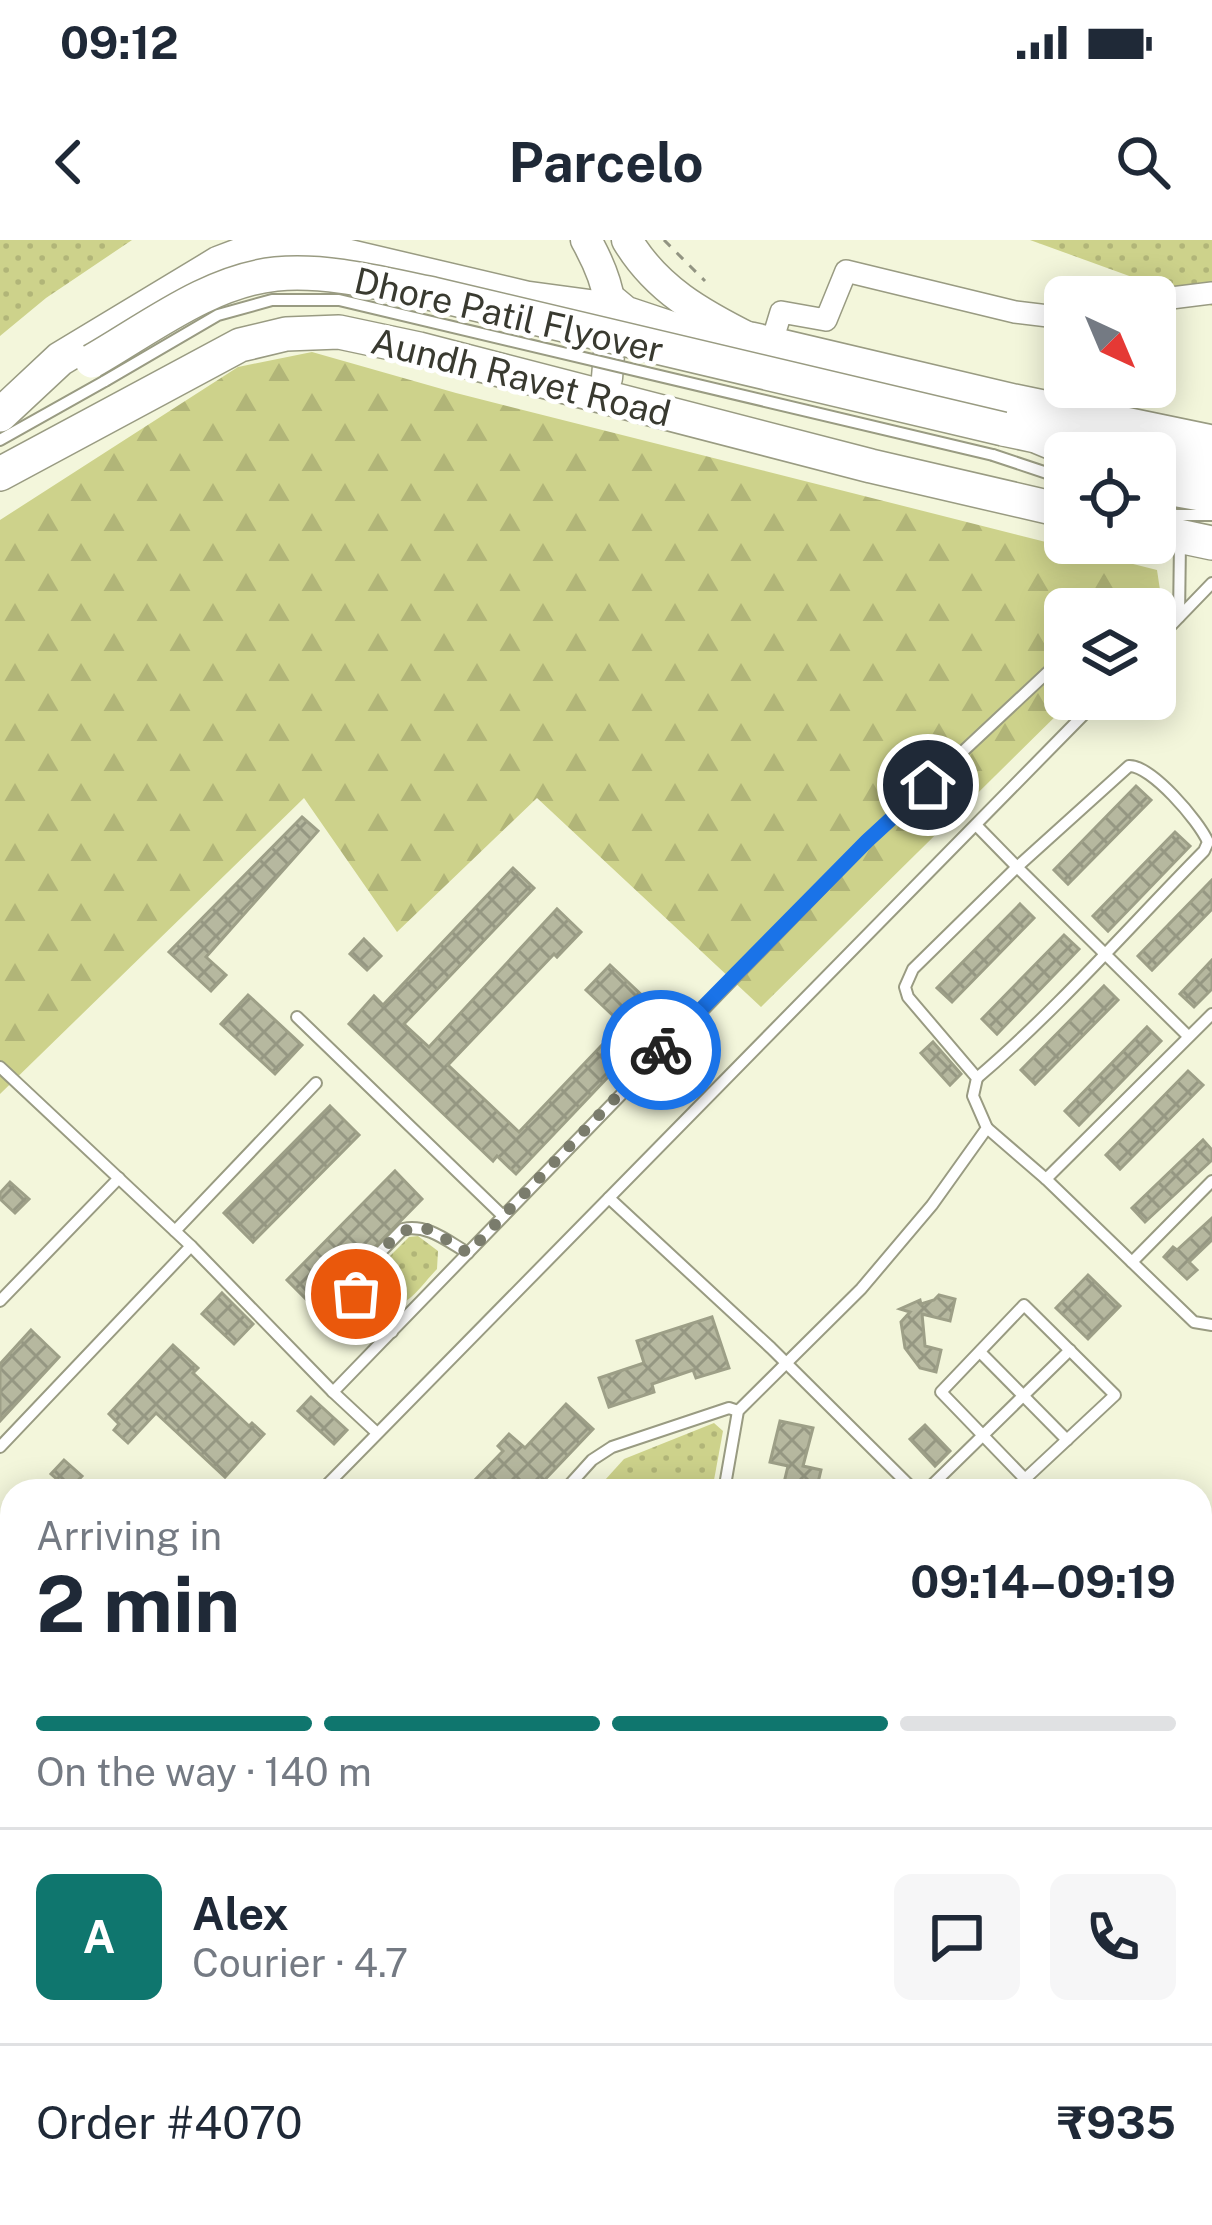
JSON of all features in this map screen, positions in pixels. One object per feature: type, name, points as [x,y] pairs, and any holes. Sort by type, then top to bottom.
[{"type":"main road","points":[[2,422],[60,359],[219,263],[264,246],[309,247],[351,255],[526,298],[593,307],[613,303]]},
{"type":"main road","points":[[631,248],[691,309],[761,342],[1044,441]]},
{"type":"main road","points":[[593,253],[613,303],[607,378]]},
{"type":"main road","name":"Dhore Patil Flyover","points":[[2,422],[98,371],[212,292],[275,274],[343,277],[433,294],[1018,432]]},
{"type":"main road","points":[[613,303],[625,313],[733,349],[761,342]]},
{"type":"main road","name":"Aundh Ravet Road","points":[[0,474],[240,345],[286,334],[339,332],[1044,506]]},
{"type":"main road","points":[[446,356],[509,352],[790,425],[871,466]]},
{"type":"main road","points":[[1018,432],[1212,442]]},
{"type":"main road","points":[[1018,432],[1044,437]]},
{"type":"main road","points":[[1018,432],[1044,437]]},
{"type":"main road","points":[[1176,463],[1212,471]]},
{"type":"main road","points":[[1176,490],[1212,496]]},
{"type":"street","points":[[761,342],[781,312],[826,320],[846,272],[1044,315]]},
{"type":"street","points":[[1176,297],[1212,293]]},
{"type":"lane","points":[[1018,432],[1044,458]]},
{"type":"lane","points":[[1179,617],[1187,532],[1212,515]]},
{"type":"lane","points":[[1176,620],[1212,583]]},
{"type":"lane","points":[[333,1392],[867,841],[1044,676]]},
{"type":"lane","points":[[333,1479],[1078,720]]},
{"type":"lane","points":[[977,1078],[908,997],[906,978],[1118,772],[1139,765],[1200,827],[1208,842],[1204,851],[977,1078],[973,1096],[987,1128],[1046,1178],[1194,1322],[1212,1324]]},
{"type":"lane","points":[[976,825],[1188,1036]]},
{"type":"lane","points":[[1046,1178],[1212,1014]]},
{"type":"lane","points":[[297,1017],[503,1216]]},
{"type":"lane","points":[[0,1067],[191,1246],[377,1433]]},
{"type":"lane","points":[[175,1231],[316,1083]]},
{"type":"lane","points":[[726,1479],[738,1411],[875,1272],[932,1205],[987,1128]]},
{"type":"lane","points":[[0,1300],[119,1178]]},
{"type":"lane","points":[[1132,1262],[1212,1181]]},
{"type":"lane","points":[[609,1198],[902,1479]]},
{"type":"lane","points":[[392,1332],[362,1303],[353,1286],[403,1228],[420,1226],[468,1253]]},
{"type":"lane","points":[[0,1447],[191,1246]]},
{"type":"lane","points":[[1024,1305],[1115,1395],[1025,1479],[941,1392],[980,1352],[1024,1305]]},
{"type":"lane","points":[[938,1479],[1070,1350]]},
{"type":"lane","points":[[980,1352],[1067,1440]]},
{"type":"lane","points":[[575,1479],[612,1447],[729,1408],[738,1411]]},
{"type":"path","points":[[664,240],[705,281]]},
{"type":"green space","points":[[0,240],[132,240],[46,298],[0,336]]},
{"type":"green space","points":[[1030,240],[1212,240],[1212,306],[1176,293],[1176,276],[1129,276]]},
{"type":"green space","points":[[312,352],[456,393],[1044,541],[1044,564],[1133,564],[1157,570],[1160,588],[1044,588],[1044,720],[1052,720],[761,1007],[537,798],[397,932],[304,798],[0,1094],[0,520],[238,367]]},
{"type":"green space","points":[[418,1236],[438,1251],[437,1269],[405,1302],[388,1305],[369,1290],[374,1272],[409,1237]]},
{"type":"green space","points":[[714,1423],[723,1431],[714,1479],[606,1479],[624,1459]]},
{"type":"building","points":[[1136,786],[1151,800],[1068,884],[1054,870]]},
{"type":"building","points":[[302,817],[318,831],[206,957],[226,975],[211,991],[169,952]]},
{"type":"building","points":[[1175,832],[1190,846],[1108,931],[1093,916]]},
{"type":"building","points":[[513,868],[534,888],[404,1024],[429,1047],[557,909],[581,932],[448,1065],[519,1132],[622,1024],[586,990],[610,965],[665,1017],[516,1174],[497,1156],[493,1161],[349,1024],[374,996],[383,1005]]},
{"type":"building","points":[[1212,880],[1212,909],[1152,970],[1138,956]]},
{"type":"building","points":[[1020,904],[1034,918],[952,1002],[937,988]]},
{"type":"building","points":[[1064,935],[1079,949],[997,1034],[982,1019]]},
{"type":"building","points":[[364,939],[381,956],[367,970],[350,954]]},
{"type":"building","points":[[1212,960],[1212,989],[1194,1007],[1180,994]]},
{"type":"building","points":[[1104,986],[1118,1000],[1035,1084],[1021,1070]]},
{"type":"building","points":[[248,995],[302,1045],[275,1074],[221,1024]]},
{"type":"building","points":[[1147,1027],[1161,1041],[1079,1125],[1065,1111]]},
{"type":"building","points":[[933,1042],[961,1074],[950,1085],[921,1053]]},
{"type":"building","points":[[1188,1071],[1203,1085],[1120,1169],[1106,1155]]},
{"type":"building","points":[[330,1106],[359,1135],[253,1242],[224,1213]]},
{"type":"building","points":[[1203,1140],[1212,1150],[1212,1160],[1145,1222],[1132,1208]]},
{"type":"building","points":[[395,1171],[422,1199],[315,1308],[287,1280]]},
{"type":"building","points":[[10,1182],[29,1199],[15,1213],[0,1199]]},
{"type":"building","points":[[1212,1218],[1212,1240],[1189,1262],[1197,1270],[1187,1279],[1164,1257]]},
{"type":"building","points":[[1088,1275],[1120,1306],[1088,1339],[1056,1308]]},
{"type":"building","points":[[222,1293],[253,1324],[234,1344],[202,1314]]},
{"type":"building","points":[[939,1295],[955,1299],[950,1321],[922,1314],[925,1346],[941,1350],[936,1372],[920,1368],[905,1348],[901,1322],[910,1312],[900,1309]]},
{"type":"building","points":[[712,1317],[729,1368],[696,1378],[693,1370],[652,1384],[654,1392],[609,1407],[599,1378],[644,1363],[637,1341]]},
{"type":"building","points":[[31,1330],[59,1357],[0,1421],[0,1364]]},
{"type":"building","points":[[173,1345],[198,1368],[193,1373],[249,1426],[252,1423],[264,1434],[225,1477],[156,1413],[128,1443],[114,1430],[119,1424],[109,1414]]},
{"type":"building","points":[[311,1397],[347,1430],[334,1444],[298,1411]]},
{"type":"building","points":[[566,1404],[593,1429],[545,1479],[476,1479],[503,1451],[498,1446],[509,1434],[525,1448]]},
{"type":"building","points":[[780,1421],[813,1428],[803,1466],[821,1470],[819,1479],[785,1479],[788,1466],[770,1462]]},
{"type":"building","points":[[925,1425],[950,1451],[935,1466],[910,1439]]},
{"type":"building","points":[[64,1460],[82,1476],[57,1479],[51,1474]]},
{"type":"way so far","points":[[356,1294],[353,1286],[358,1276],[403,1228],[420,1226],[468,1253],[661,1050]]},
{"type":"route","points":[[661,1050],[928,785]]}]
